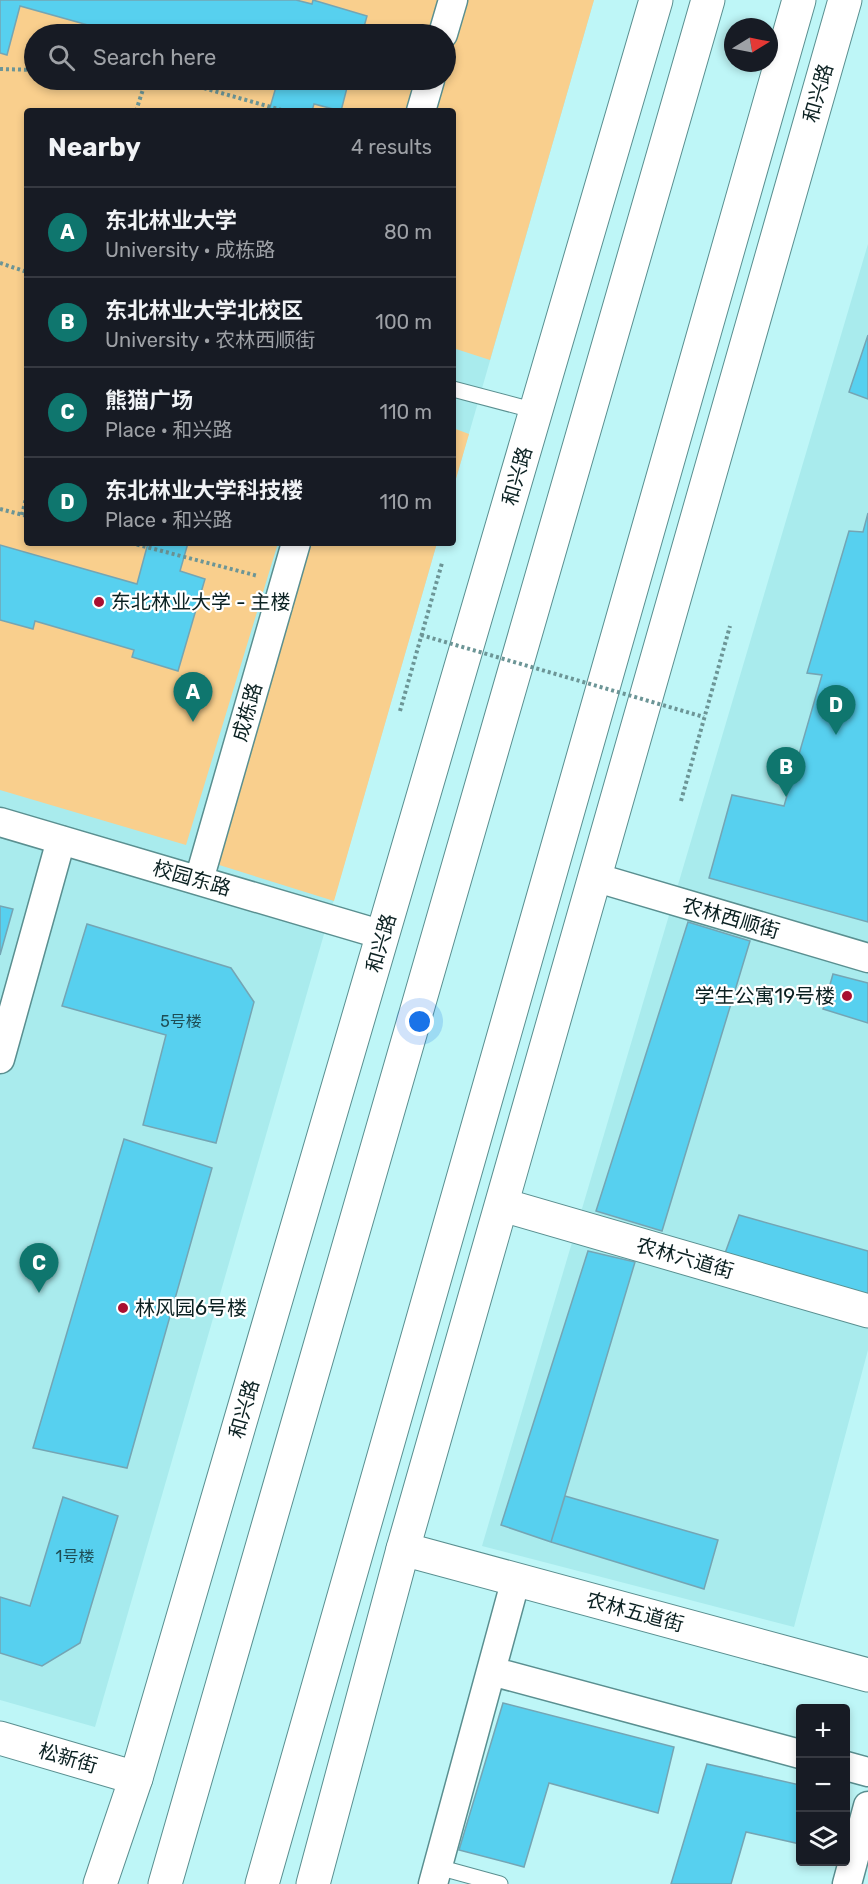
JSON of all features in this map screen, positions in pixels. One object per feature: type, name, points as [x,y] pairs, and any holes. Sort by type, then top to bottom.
[{"type":"main road","name":"和兴路","points":[[100,1884],[136,1778],[656,0]]},
{"type":"main road","points":[[165,1884],[708,0]]},
{"type":"main road","points":[[262,1884],[799,0]]},
{"type":"main road","name":"和兴路","points":[[313,1884],[403,1549],[503,1206],[594,877],[845,0]]},
{"type":"main road","name":"农林六道街","points":[[503,1206],[868,1311]]},
{"type":"main road","name":"农林五道街","points":[[403,1549],[868,1675]]},
{"type":"main road","points":[[123,1884],[149,1733]]},
{"type":"main road","name":"松新街","points":[[0,1738],[136,1778]]},
{"type":"main road","points":[[304,1884],[325,1837]]},
{"type":"street","points":[[446,24],[453,0]]},
{"type":"street","points":[[422,108],[427,90]]},
{"type":"street","name":"成栋路","points":[[199,880],[295,546]]},
{"type":"street","name":"校园东路","points":[[0,822],[383,935]]},
{"type":"street","points":[[0,1059],[8,1003],[61,840]]},
{"type":"street","name":"农林西顺街","points":[[594,877],[868,958]]},
{"type":"street","points":[[435,1875],[516,1579]]},
{"type":"street","points":[[491,1671],[796,1753]]},
{"type":"street","points":[[850,1767],[868,1772]]},
{"type":"street","points":[[847,1884],[868,1806]]},
{"type":"lane","points":[[456,390],[536,411]]},
{"type":"lane","points":[[435,1875],[500,1884]]},
{"type":"path","points":[[0,70],[24,70]]},
{"type":"path","points":[[137,108],[143,90]]},
{"type":"path","points":[[210,90],[274,108]]},
{"type":"path","points":[[0,263],[24,271]]},
{"type":"path","points":[[0,509],[24,515]]},
{"type":"path","points":[[143,546],[285,583]]},
{"type":"path","points":[[400,711],[442,563]]},
{"type":"path","points":[[681,801],[730,626]]},
{"type":"path","points":[[421,635],[704,717]]},
{"type":"shaded area","points":[[0,0],[594,0],[456,479],[456,108],[24,108],[24,546],[436,546],[95,1727],[0,1700]]},
{"type":"shaded area","points":[[0,0],[443,0],[437,24],[24,24],[24,90],[418,90],[413,108],[24,108],[24,546],[277,546],[186,845],[0,790]]},
{"type":"shaded area","points":[[465,0],[594,0],[490,360],[456,349],[456,108],[433,108],[438,90],[456,90],[456,31]]},
{"type":"shaded area","points":[[868,244],[868,1350],[794,1627],[482,1546]]},
{"type":"shaded area","points":[[456,429],[469,434],[456,479]]},
{"type":"shaded area","points":[[307,546],[436,546],[334,901],[216,864]]},
{"type":"building","points":[[0,0],[296,0],[312,4],[313,0],[367,16],[365,24],[84,24],[20,6],[7,55],[0,53]]},
{"type":"building","points":[[275,90],[346,90],[342,108],[314,104],[313,108],[270,108]]},
{"type":"building","points":[[868,335],[868,399],[849,392]]},
{"type":"building","points":[[868,513],[868,922],[709,878],[732,795],[784,806],[822,675],[807,673],[849,531],[863,532]]},
{"type":"building","name":"东北林业大学 - 主楼","points":[[0,545],[137,584],[147,546],[187,546],[180,571],[205,579],[178,671],[132,657],[134,650],[35,621],[33,629],[0,620]]},
{"type":"building","points":[[0,906],[13,909],[0,955]]},
{"type":"building","points":[[688,922],[750,941],[662,1231],[596,1211]]},
{"type":"building","points":[[87,924],[231,968],[254,1002],[216,1143],[143,1125],[166,1035],[62,1006]]},
{"type":"building","name":"学生公寓19号楼","points":[[833,974],[868,983],[868,1023],[823,1009]]},
{"type":"building","name":"林风园6号楼","points":[[124,1139],[212,1168],[127,1468],[33,1448]]},
{"type":"building","points":[[739,1215],[868,1251],[868,1299],[724,1256]]},
{"type":"building","points":[[588,1251],[635,1262],[551,1542],[501,1525]]},
{"type":"building","points":[[565,1496],[718,1540],[704,1589],[551,1542]]},
{"type":"building","points":[[63,1497],[118,1516],[80,1643],[42,1666],[0,1653],[0,1597],[30,1606]]},
{"type":"building","points":[[503,1703],[674,1747],[658,1813],[549,1783],[524,1867],[459,1850]]},
{"type":"building","points":[[707,1764],[796,1784],[796,1843],[746,1832],[731,1884],[671,1884]]},
{"type":"place","name":"东北林业大学 - 主楼","points":[[99,602]]},
{"type":"place","name":"东北林业大学","points":[[193,722]]},
{"type":"place","name":"东北林业大学科技楼","points":[[836,735]]},
{"type":"place","name":"东北林业大学北校区","points":[[786,797]]},
{"type":"place","name":"学生公寓19号楼","points":[[847,996]]},
{"type":"place","name":"熊猫广场","points":[[39,1293]]},
{"type":"place","name":"林风园6号楼","points":[[123,1308]]}]
